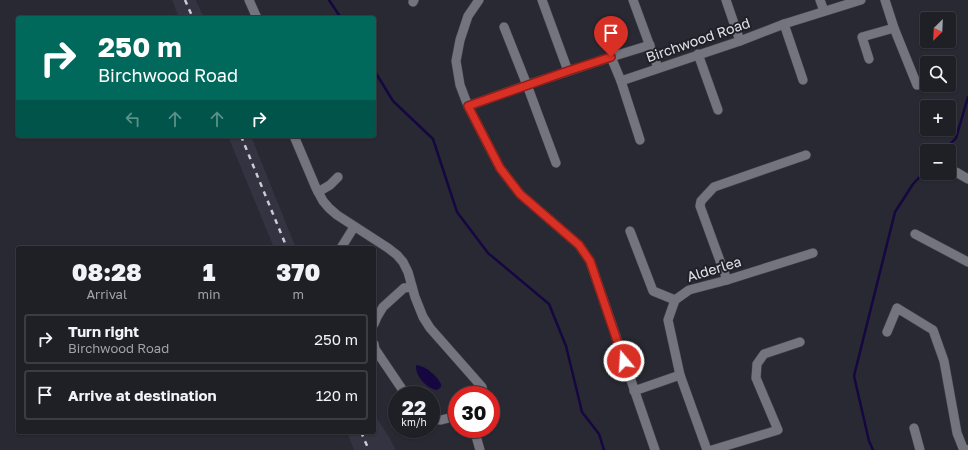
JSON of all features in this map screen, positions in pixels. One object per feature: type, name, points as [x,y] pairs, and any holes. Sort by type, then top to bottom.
[{"type":"street","points":[[249,0],[256,16]]},
{"type":"street","points":[[479,0],[468,16],[460,40],[456,61],[460,85],[468,106],[500,168],[520,194],[579,245],[590,261],[655,450]]},
{"type":"street","points":[[542,0],[568,71]]},
{"type":"street","points":[[633,0],[658,68]]},
{"type":"street","points":[[726,0],[740,41]]},
{"type":"street","points":[[820,0],[824,11]]},
{"type":"street","name":"Birchwood Road","points":[[621,81],[740,41],[784,24],[860,0]]},
{"type":"street","points":[[885,0],[894,28],[917,85]]},
{"type":"street","points":[[784,24],[803,80]]},
{"type":"street","points":[[504,26],[556,163]]},
{"type":"street","points":[[869,59],[862,37],[894,28]]},
{"type":"street","points":[[468,106],[568,71],[650,45]]},
{"type":"street","points":[[698,54],[718,110]]},
{"type":"street","points":[[611,57],[621,81],[640,140]]},
{"type":"street","points":[[295,138],[323,201],[337,215],[388,248],[403,262],[408,272],[423,317],[430,328],[481,386]]},
{"type":"street","points":[[727,280],[700,206],[701,201],[714,187],[806,155]]},
{"type":"street","points":[[956,172],[968,179]]},
{"type":"street","points":[[318,192],[338,177]]},
{"type":"street","points":[[341,246],[354,226]]},
{"type":"street","points":[[630,231],[653,291],[675,300],[668,320],[680,374],[706,450]]},
{"type":"street","points":[[915,234],[968,262]]},
{"type":"street","name":"Alderlea","points":[[675,300],[689,290],[727,280],[813,253]]},
{"type":"street","points":[[376,317],[383,307],[404,288],[412,287]]},
{"type":"street","points":[[887,332],[897,308],[933,330],[944,361],[957,433],[963,449]]},
{"type":"street","points":[[712,450],[778,430],[756,378],[757,364],[764,354],[800,342]]},
{"type":"street","points":[[376,350],[400,386]]},
{"type":"street","points":[[634,391],[680,374]]},
{"type":"street","points":[[914,428],[920,450]]},
{"type":"street","points":[[477,438],[480,450]]},
{"type":"shaded area","points":[[172,0],[196,0],[203,16],[178,16]]},
{"type":"shaded area","points":[[229,138],[252,138],[295,246],[273,246]]},
{"type":"shaded area","points":[[416,365],[424,367],[431,372],[441,384],[441,387],[426,385],[417,373]]},
{"type":"shaded area","points":[[376,417],[396,450],[354,450],[348,434],[376,434]]},
{"type":"waterway","points":[[329,0],[340,16]]},
{"type":"waterway","points":[[376,73],[393,101],[433,139],[457,212],[488,253],[549,304],[566,346],[582,412],[599,434],[604,450]]},
{"type":"waterway","points":[[950,144],[956,138],[968,97]]},
{"type":"waterway","points":[[873,450],[869,441],[854,376],[895,212],[913,184],[920,176]]},
{"type":"railway","points":[[185,0],[192,16]]},
{"type":"railway","points":[[242,138],[286,246]]},
{"type":"railway","points":[[362,434],[369,450]]},
{"type":"route","points":[[611,57],[468,106],[500,168],[520,194],[579,245],[590,261],[610,316],[624,361]]}]
